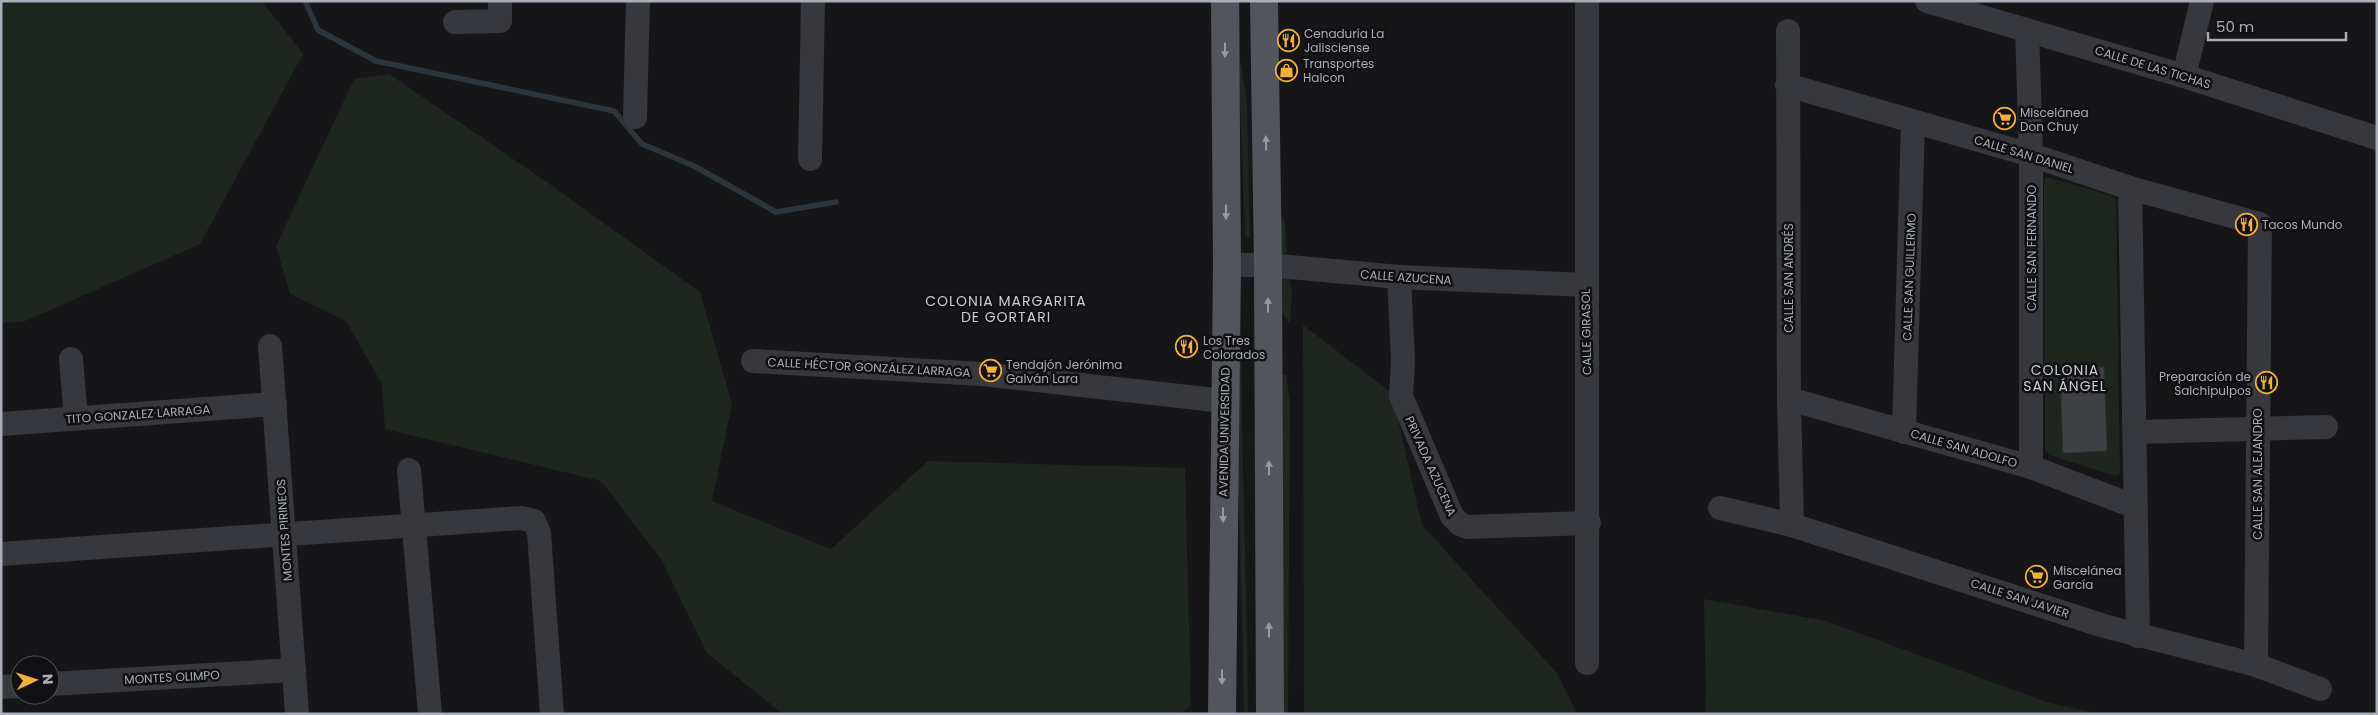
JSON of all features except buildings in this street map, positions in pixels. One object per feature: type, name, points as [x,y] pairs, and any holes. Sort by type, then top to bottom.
[{"type":"main road","name":"AVENIDA UNIVERSIDAD","points":[[1222,714],[1227,265],[1225,1]]},
{"type":"main road","points":[[1264,1],[1268,265],[1270,714]]},
{"type":"street","points":[[635,117],[638,1]]},
{"type":"street","points":[[810,159],[813,1]]},
{"type":"street","name":"CALLE GIRASOL","points":[[1587,1],[1586,285],[1589,524],[1587,663]]},
{"type":"street","name":"CALLE DE LAS TICHAS","points":[[1926,1],[2184,76],[2377,138]]},
{"type":"street","points":[[2184,76],[2202,1]]},
{"type":"street","points":[[456,22],[500,11]]},
{"type":"street","name":"CALLE SAN FERNANDO","points":[[2027,30],[2031,155],[2031,467]]},
{"type":"street","name":"CALLE SAN ANDRÉS","points":[[1788,31],[1789,400],[1792,525]]},
{"type":"street","name":"CALLE SAN DANIEL","points":[[1787,86],[2031,155],[2130,188],[2260,224]]},
{"type":"street","name":"CALLE SAN GUILLERMO","points":[[1904,432],[1913,122]]},
{"type":"street","points":[[2130,188],[2136,432],[2138,636]]},
{"type":"street","name":"CALLE SAN ALEJANDRO","points":[[2256,665],[2260,224]]},
{"type":"street","name":"CALLE AZUCENA","points":[[1227,265],[1268,265],[1399,277],[1586,285]]},
{"type":"street","name":"PRIVADA AZUCENA","points":[[1399,277],[1403,360],[1401,396],[1452,516],[1460,524],[1467,526],[1589,524]]},
{"type":"street","name":"MONTES PIRINEOS","points":[[270,346],[297,714]]},
{"type":"street","points":[[71,359],[76,418]]},
{"type":"street","name":"CALLE HÉCTOR GONZÁLEZ LARRAGA","points":[[753,360],[982,374],[1224,401]]},
{"type":"street","name":"CALLE SAN ADOLFO","points":[[1789,400],[2031,467],[2136,507]]},
{"type":"street","name":"TITO GONZALEZ LARRAGA","points":[[1,424],[275,404]]},
{"type":"street","points":[[2136,432],[2326,427]]},
{"type":"street","points":[[409,470],[430,714]]},
{"type":"street","name":"CALLE SAN JAVIER","points":[[1720,508],[1792,525],[2138,636],[2256,665],[2320,689]]},
{"type":"street","points":[[1,554],[521,518],[534,521],[539,533],[552,714]]},
{"type":"street","name":"MONTES OLIMPO","points":[[60,683],[294,670]]},
{"type":"shaded area","points":[[1,1],[262,1],[303,54],[200,244],[23,322],[1,323]]},
{"type":"shaded area","points":[[1233,1],[1240,1],[1240,59],[1247,100],[1250,237],[1248,238],[1245,235],[1240,106],[1234,60]]},
{"type":"shaded area","points":[[389,74],[544,180],[700,292],[732,404],[712,501],[831,549],[928,461],[1185,468],[1191,706],[1179,714],[783,714],[707,653],[661,559],[601,481],[385,429],[382,384],[346,321],[290,294],[276,246],[354,79]]},
{"type":"shaded area","points":[[2046,177],[2113,196],[2116,200],[2120,474],[2115,476],[2049,455],[2045,450],[2044,181]]},
{"type":"shaded area","points":[[1276,201],[1285,224],[1287,256],[1281,258]]},
{"type":"shaded area","points":[[1281,277],[1289,277],[1292,292],[1290,324],[1276,304]]},
{"type":"shaded area","points":[[1303,325],[1392,393],[1422,525],[1557,673],[1577,714],[1304,714]]},
{"type":"shaded area","points":[[1238,339],[1241,340],[1248,714],[1244,714],[1238,480]]},
{"type":"shaded area","points":[[1280,375],[1286,375],[1290,401],[1288,714],[1277,714]]},
{"type":"shaded area","points":[[1704,599],[1826,621],[2046,702],[2099,714],[1706,714]]},
{"type":"waterway","points":[[305,1],[318,30],[376,61],[614,111],[642,144],[694,166],[776,212],[836,202]]},
{"type":"place","name":"Cenaduría La Jalisciense","points":[[1288,40]]},
{"type":"place","name":"Transportes Halcon","points":[[1287,70]]},
{"type":"place","name":"Miscelánea Don Chuy","points":[[2004,119]]},
{"type":"place","name":"Tacos Mundo","points":[[2246,224]]},
{"type":"place","name":"Los Tres Colorados","points":[[1187,347]]},
{"type":"place","name":"Tendajón Jerónima Galván Lara","points":[[990,371]]},
{"type":"place","name":"Preparación de Salchipulpos","points":[[2267,383]]},
{"type":"place","name":"Miscelánea García","points":[[2037,577]]},
{"type":"district","name":"COLONIA MARGARITA DE GORTARI","points":[[1006,310]]},
{"type":"district","name":"COLONIA SAN ÁNGEL","points":[[2065,378]]}]
